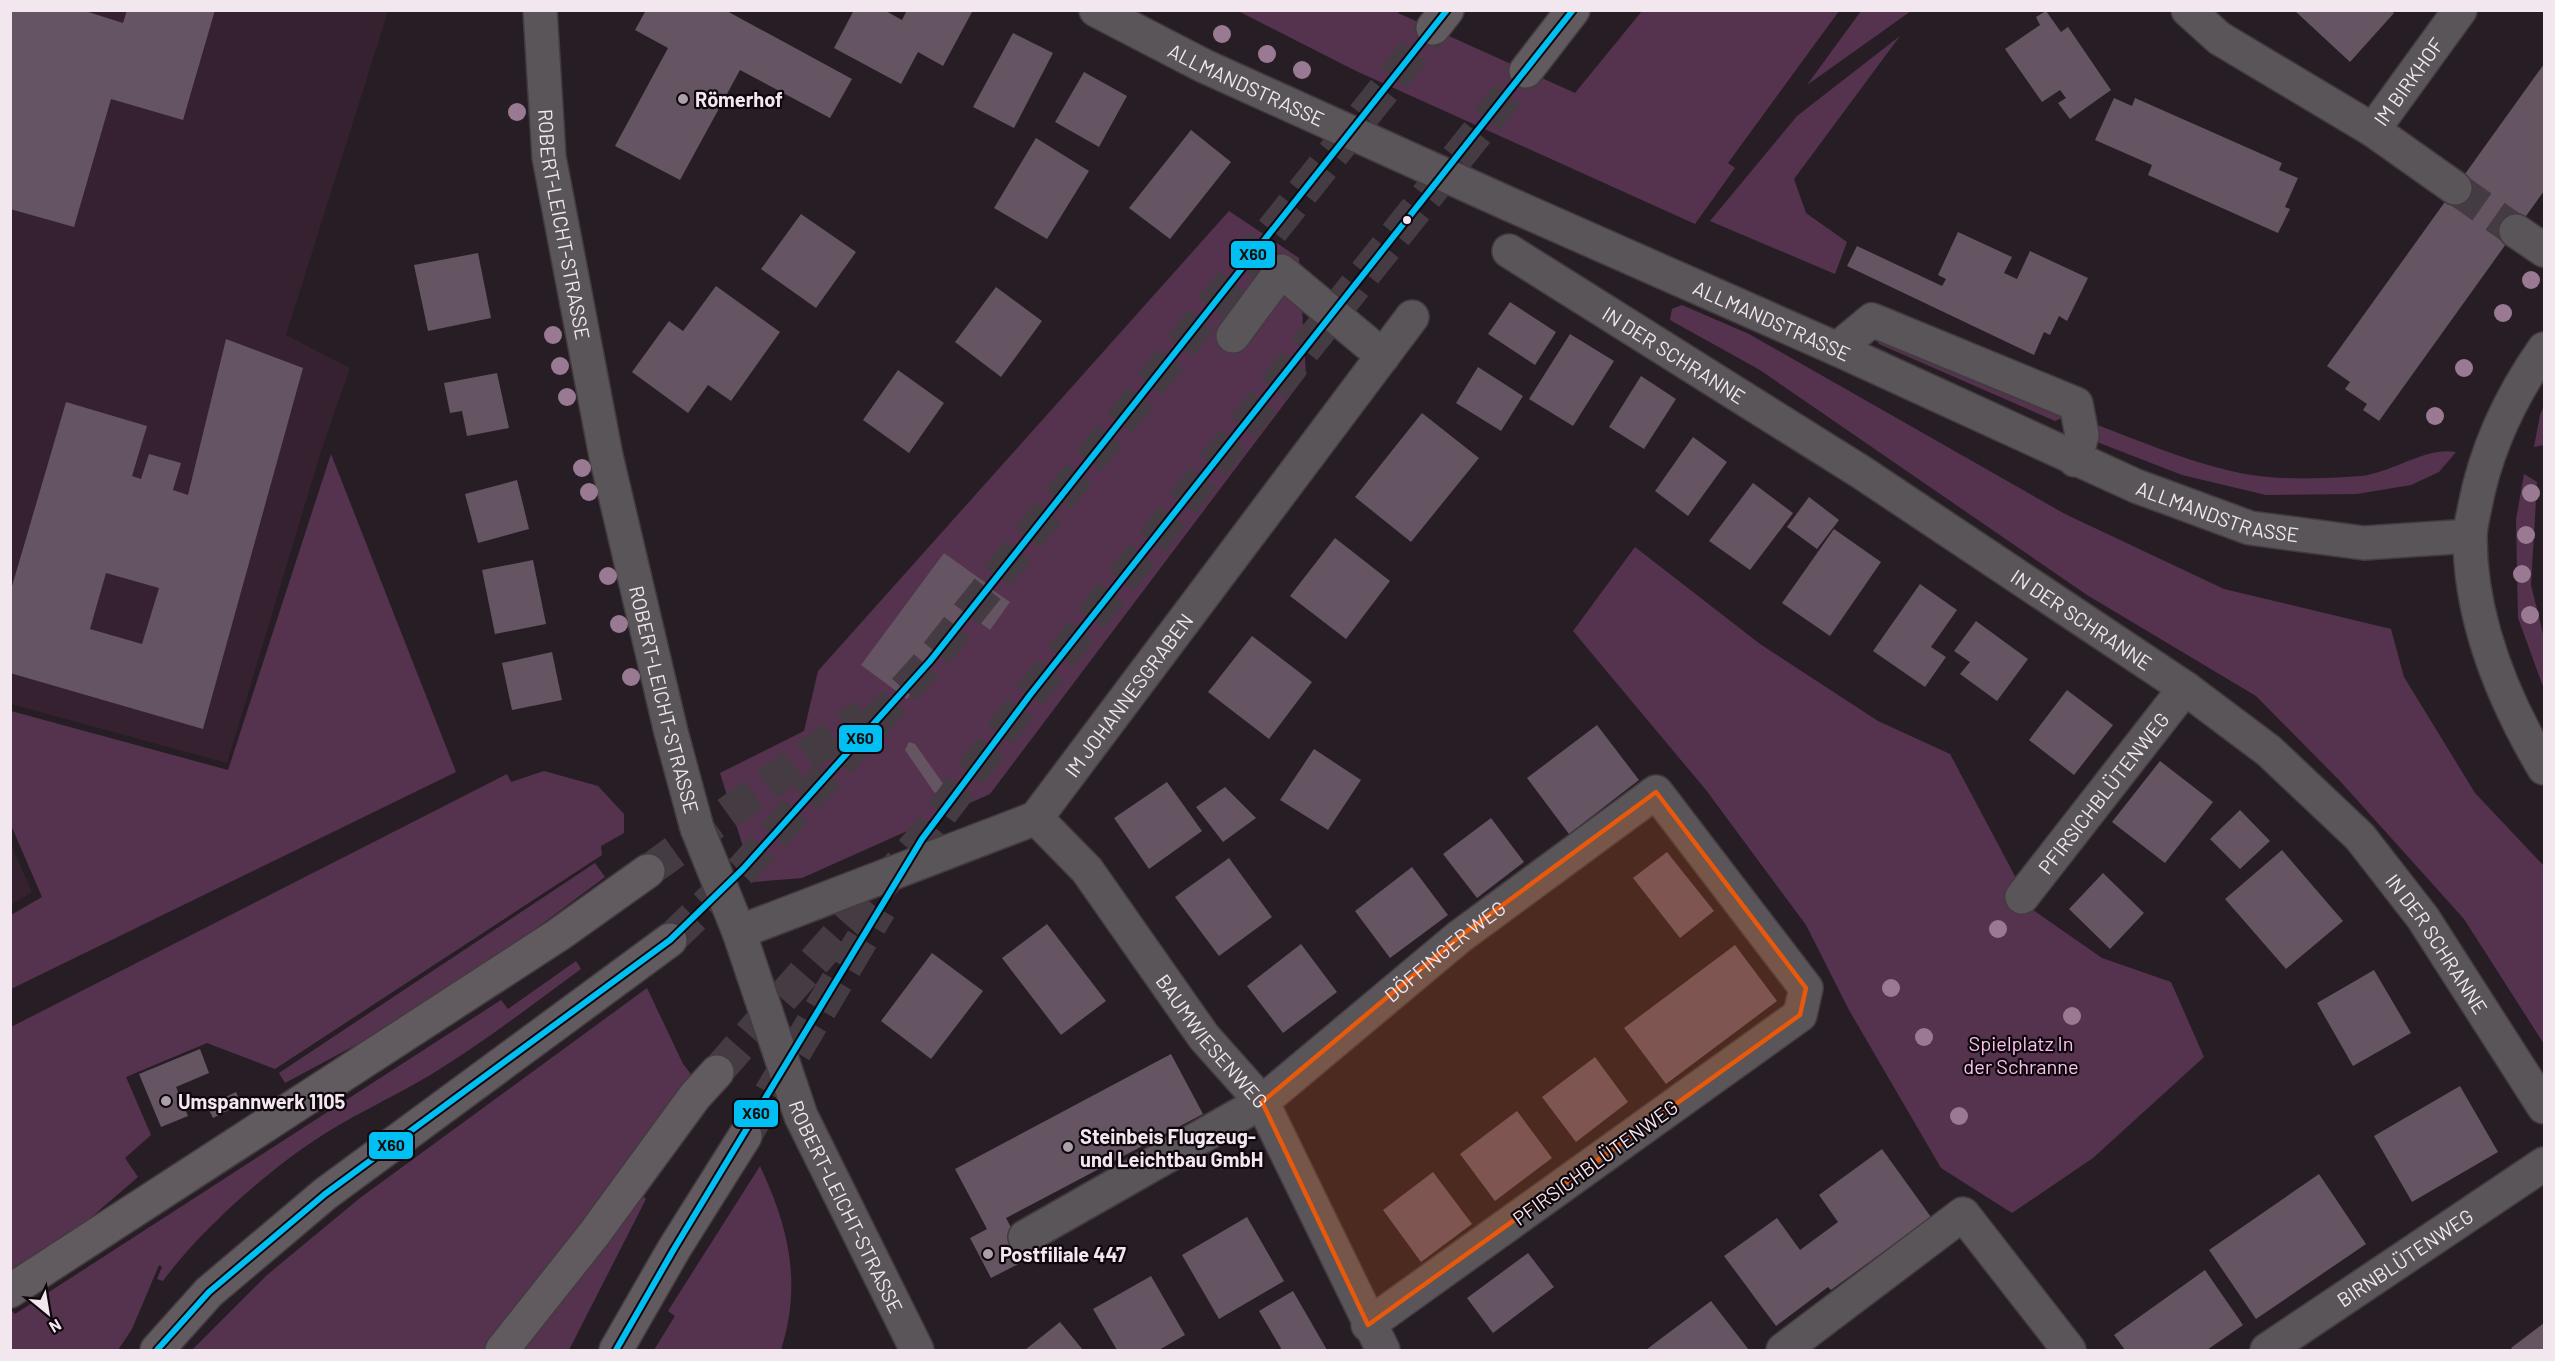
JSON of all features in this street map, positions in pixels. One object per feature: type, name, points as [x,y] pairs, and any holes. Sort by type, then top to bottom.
[{"type":"highway","points":[[1526,71],[1573,10]]},
{"type":"highway","points":[[10,1292],[558,935],[648,871]]},
{"type":"highway","points":[[157,1350],[208,1292],[325,1194],[670,940]]},
{"type":"highway","points":[[502,1350],[594,1234],[696,1096],[717,1072]]},
{"type":"highway","points":[[616,1350],[674,1249],[745,1136]]},
{"type":"street","name":"ROBERT-LEICHT-STRASSE","points":[[540,10],[549,157],[606,456],[671,732],[697,828],[739,932],[801,1116],[907,1347]]},
{"type":"street","name":"ALLMANDSTRASSE","points":[[1096,10],[1203,66],[1838,349],[2075,460],[2136,486],[2250,528],[2364,543],[2469,536]]},
{"type":"street","points":[[2188,10],[2219,38],[2373,130]]},
{"type":"street","name":"IM BIRKHOF","points":[[2455,189],[2373,130],[2460,10]]},
{"type":"street","points":[[2516,231],[2544,250]]},
{"type":"street","name":"IN DER SCHRANNE","points":[[1509,251],[1861,472],[2185,688],[2269,751],[2360,837],[2423,918],[2544,1107]]},
{"type":"street","points":[[1233,336],[1281,271],[1383,356]]},
{"type":"street","name":"IM JOHANNESGRABEN","points":[[1036,818],[1412,317]]},
{"type":"street","points":[[1838,349],[1872,320],[2076,404],[2082,435],[2075,460]]},
{"type":"street","points":[[2544,349],[2522,380],[2491,448],[2469,536],[2475,597],[2491,655],[2516,720],[2544,768]]},
{"type":"street","name":"PFIRSICHBLÜTENWEG","points":[[2022,897],[2185,688]]},
{"type":"street","name":"DÖFFINGER WEG","points":[[1025,1237],[1262,1102],[1459,938],[1656,792],[1806,988]]},
{"type":"street","points":[[739,932],[1036,818]]},
{"type":"street","name":"BAUMWIESENWEG","points":[[1036,818],[1087,870],[1204,1037],[1262,1102],[1375,1338]]},
{"type":"street","name":"PFIRSICHBLÜTENWEG","points":[[1375,1338],[1800,1015],[1806,988]]},
{"type":"street","name":"BIRNBLÜTENWEG","points":[[2267,1350],[2544,1164]]},
{"type":"street","points":[[1783,1350],[1963,1215],[2068,1350]]},
{"type":"highlighted area","points":[[1656,792],[1806,988],[1800,1015],[1368,1325],[1262,1102],[1459,937]]},
{"type":"shaded area","points":[[10,11],[388,11],[286,335],[350,368],[322,448],[227,763],[11,704]]},
{"type":"shaded area","points":[[10,842],[32,892],[11,905],[10,905]]},
{"type":"green space","points":[[1238,11],[1399,11],[1398,13],[1575,93],[1642,11],[1839,11],[1728,163],[1735,168],[1695,224],[1356,71]]},
{"type":"green space","points":[[1861,11],[1911,11],[1807,85]]},
{"type":"green space","points":[[1900,36],[1794,179],[1806,213],[1847,242],[1835,274],[1710,221],[1797,116]]},
{"type":"green space","points":[[1229,211],[1299,258],[1306,375],[990,794],[802,878],[754,882],[720,773],[804,731],[818,671]]},
{"type":"green space","points":[[1682,305],[1749,334],[2065,514],[2224,589],[2391,629],[2404,677],[2475,793],[2544,866],[2544,1044],[2464,919],[2340,781],[2256,696],[2087,595],[1760,370],[1670,320],[1672,309]]},
{"type":"green space","points":[[1874,335],[2065,413],[2062,418],[2055,421],[1879,344]]},
{"type":"green space","points":[[2544,405],[2544,445],[2534,447],[2540,415]]},
{"type":"green space","points":[[2092,423],[2213,466],[2279,478],[2360,476],[2433,453],[2456,452],[2439,472],[2411,485],[2357,494],[2266,495],[2182,475],[2097,442]]},
{"type":"green space","points":[[331,454],[456,772],[11,989],[11,915],[42,897],[11,825],[11,711],[228,770]]},
{"type":"green space","points":[[2524,474],[2537,482],[2531,585],[2544,638],[2544,689],[2518,618],[2516,520]]},
{"type":"green space","name":"Spielplatz In der Schranne","points":[[1635,547],[1760,644],[1878,721],[1950,754],[2033,910],[2102,958],[2171,982],[2204,1057],[2093,1158],[2012,1213],[1941,1168],[1849,1010],[1806,925],[1706,790],[1573,631]]},
{"type":"green space","points":[[544,771],[598,786],[624,814],[624,833],[601,846],[602,855],[275,1069],[207,1043],[126,1077],[151,1135],[125,1158],[138,1177],[88,1220],[11,1271],[11,1027],[507,774],[511,782]]},
{"type":"green space","points":[[595,863],[605,877],[526,936],[357,1050],[354,1046],[285,1083],[279,1073]]},
{"type":"green space","points":[[576,961],[581,969],[508,1023],[432,1074],[339,1125],[290,1157],[212,1225],[163,1281],[157,1279],[162,1267],[159,1265],[132,1329],[118,1350],[11,1350],[11,1310],[15,1314],[501,1000],[508,1009]]},
{"type":"green space","points":[[647,988],[683,1064],[694,1078],[483,1350],[192,1350],[267,1275],[360,1198]]},
{"type":"green space","points":[[760,1166],[778,1211],[789,1256],[791,1302],[781,1350],[654,1350],[675,1316],[668,1311]]},
{"type":"green space","points":[[642,1196],[646,1199],[569,1350],[523,1350]]},
{"type":"building","points":[[10,10],[82,10],[123,23],[127,10],[215,10],[183,120],[111,99],[74,227],[10,209]]},
{"type":"building","name":"Römerhof","points":[[646,10],[725,10],[852,79],[830,118],[740,70],[680,180],[615,146],[668,48],[635,30]]},
{"type":"building","points":[[854,10],[884,10],[902,20],[907,10],[972,12],[943,66],[918,52],[901,84],[834,48]]},
{"type":"building","points":[[2294,10],[2391,10],[2394,13],[2350,62]]},
{"type":"building","points":[[2046,11],[2061,32],[2068,27],[2111,90],[2070,119],[2058,103],[2066,98],[2060,90],[2042,102],[2005,49],[2040,25],[2036,17]]},
{"type":"building","points":[[1013,33],[1053,53],[1014,128],[973,107]]},
{"type":"building","points":[[2544,64],[2544,191],[2379,421],[2363,410],[2367,404],[2345,389],[2350,382],[2327,366]]},
{"type":"building","points":[[1084,72],[1127,96],[1099,147],[1055,122]]},
{"type":"building","points":[[2114,98],[2132,106],[2135,98],[2282,163],[2279,170],[2298,178],[2285,207],[2290,209],[2278,233],[2148,175],[2152,165],[2095,140]]},
{"type":"building","points":[[1191,130],[1231,162],[1170,239],[1129,208]]},
{"type":"building","points":[[1036,138],[1089,171],[1047,239],[994,208]]},
{"type":"building","points":[[801,214],[856,252],[816,308],[761,269]]},
{"type":"building","points":[[1958,232],[2012,257],[2004,273],[2017,279],[2030,251],[2088,278],[2067,321],[2059,316],[2050,335],[2044,332],[2034,355],[1847,266],[1857,246],[1942,286],[1946,279],[1938,275]]},
{"type":"building","points":[[478,253],[491,318],[428,331],[414,265]]},
{"type":"building","points":[[716,286],[780,332],[731,401],[708,385],[688,413],[632,372],[669,321],[683,331]]},
{"type":"building","points":[[996,287],[1042,321],[1001,377],[955,342]]},
{"type":"building","points":[[1510,302],[1556,332],[1535,365],[1488,334]]},
{"type":"building","points":[[1570,334],[1614,361],[1573,426],[1529,399]]},
{"type":"building","points":[[226,339],[303,368],[203,729],[10,673],[10,593],[66,402],[147,426],[132,476],[141,479],[149,454],[181,463],[173,490],[188,495]],"holes":[[[106,573],[159,588],[142,644],[90,629]]]},
{"type":"building","points":[[1478,367],[1523,396],[1501,431],[1456,403]]},
{"type":"building","points":[[898,370],[944,403],[909,453],[863,420]]},
{"type":"building","points":[[497,373],[509,428],[467,436],[462,411],[450,413],[444,383]]},
{"type":"building","points":[[1641,376],[1676,399],[1644,449],[1609,427]]},
{"type":"building","points":[[1422,413],[1479,458],[1411,542],[1355,497]]},
{"type":"building","points":[[1693,437],[1727,462],[1688,516],[1655,491]]},
{"type":"building","points":[[517,480],[529,529],[478,543],[465,494]]},
{"type":"building","points":[[1753,483],[1793,513],[1750,570],[1709,541]]},
{"type":"building","points":[[1809,497],[1839,520],[1817,549],[1787,527]]},
{"type":"building","points":[[1834,529],[1881,562],[1830,636],[1782,603]]},
{"type":"building","points":[[1335,538],[1390,581],[1346,639],[1290,596]]},
{"type":"building","points":[[944,553],[990,586],[907,699],[861,665]]},
{"type":"building","points":[[533,560],[546,624],[495,634],[482,570]]},
{"type":"building","points":[[1920,584],[1957,610],[1931,647],[1946,657],[1925,687],[1873,651]]},
{"type":"building","points":[[991,589],[1010,602],[990,630],[971,616]]},
{"type":"building","points":[[1976,621],[2028,659],[1997,701],[1960,674],[1970,662],[1954,651]]},
{"type":"building","points":[[1252,636],[1312,682],[1269,739],[1208,692]]},
{"type":"building","points":[[552,652],[562,700],[512,710],[502,663]]},
{"type":"building","points":[[2067,690],[2113,725],[2074,775],[2029,740]]},
{"type":"building","points":[[1597,725],[1639,780],[1569,834],[1527,778]]},
{"type":"building","points":[[909,742],[915,744],[944,785],[946,791],[944,797],[934,792],[905,750]]},
{"type":"building","points":[[1314,749],[1361,780],[1328,830],[1280,800]]},
{"type":"building","points":[[2160,761],[2213,802],[2165,863],[2112,822]]},
{"type":"building","points":[[1167,782],[1202,831],[1149,869],[1114,818]]},
{"type":"building","points":[[1225,787],[1256,818],[1223,842],[1196,807]]},
{"type":"building","points":[[2240,810],[2270,841],[2240,869],[2210,839]]},
{"type":"building","points":[[1491,818],[1524,862],[1477,898],[1443,854]]},
{"type":"building","points":[[2282,850],[2343,921],[2286,969],[2225,899]]},
{"type":"building","points":[[1667,852],[1714,911],[1680,938],[1633,878]]},
{"type":"building","points":[[1229,858],[1272,917],[1219,956],[1175,897]]},
{"type":"building","points":[[1412,867],[1448,915],[1390,958],[1355,911]]},
{"type":"building","points":[[2103,873],[2144,913],[2110,949],[2069,909]]},
{"type":"building","points":[[1047,924],[1106,1001],[1061,1035],[1002,958]]},
{"type":"building","points":[[1301,944],[1337,992],[1283,1033],[1247,986]]},
{"type":"building","points":[[1735,945],[1777,1001],[1666,1084],[1624,1028]]},
{"type":"building","points":[[932,953],[983,991],[931,1059],[881,1021]]},
{"type":"building","points":[[2374,970],[2411,1033],[2353,1066],[2317,1003]]},
{"type":"building","name":"Umspannwerk 1105","points":[[200,1049],[209,1073],[176,1087],[188,1116],[161,1127],[139,1074]]},
{"type":"building","points":[[1171,1054],[1203,1114],[1006,1218],[1028,1259],[991,1278],[970,1238],[987,1229],[955,1169]]},
{"type":"building","points":[[1595,1057],[1628,1102],[1576,1142],[1542,1097]]},
{"type":"building","points":[[2460,1086],[2498,1152],[2412,1202],[2374,1136]]},
{"type":"building","points":[[236,1092],[241,1104],[213,1118],[207,1106]]},
{"type":"building","points":[[1517,1111],[1552,1158],[1495,1201],[1460,1154]]},
{"type":"building","points":[[1882,1149],[1931,1217],[1831,1290],[1828,1287],[1776,1326],[1724,1256],[1777,1218],[1800,1250],[1838,1222],[1819,1195]]},
{"type":"building","points":[[1433,1172],[1472,1224],[1421,1262],[1383,1210]]},
{"type":"building","points":[[2319,1174],[2366,1244],[2256,1319],[2209,1250]]},
{"type":"building","points":[[1247,1217],[1284,1281],[1219,1319],[1182,1255]]},
{"type":"building","points":[[1528,1253],[1554,1287],[1493,1333],[1467,1298]]},
{"type":"building","points":[[2205,1270],[2243,1325],[2207,1350],[2125,1350],[2114,1335]]},
{"type":"building","points":[[1151,1276],[1185,1335],[1159,1350],[1117,1350],[1093,1309]]},
{"type":"building","points":[[1293,1291],[1327,1350],[1282,1350],[1259,1311]]},
{"type":"building","points":[[1711,1301],[1749,1350],[1646,1350],[1655,1343]]},
{"type":"building","points":[[1060,1322],[1083,1350],[1025,1350]]},
{"type":"building","points":[[2544,1323],[2544,1350],[2513,1350],[2511,1348]]},
{"type":"tunnel","points":[[670,940],[743,869],[931,660],[1433,28]]},
{"type":"tunnel","points":[[717,1072],[922,839],[1030,695],[1526,71]]},
{"type":"tunnel","points":[[2455,188],[2516,231]]},
{"type":"tunnel","points":[[648,871],[864,714]]},
{"type":"tunnel","points":[[745,1136],[880,909]]},
{"type":"transit line","name":"X60","points":[[157,1350],[209,1292],[325,1194],[670,940],[743,869],[931,660],[1447,10]]},
{"type":"transit line","name":"X60","points":[[616,1350],[674,1249],[922,839],[1030,695],[1573,10]]},
{"type":"place","name":"Römerhof","points":[[683,99]]},
{"type":"place","name":"Umspannwerk 1105","points":[[166,1101]]},
{"type":"place","name":"Steinbeis Flugzeug- und Leichtbau GmbH","points":[[1068,1147]]},
{"type":"place","name":"Postfiliale 447","points":[[988,1254]]}]
